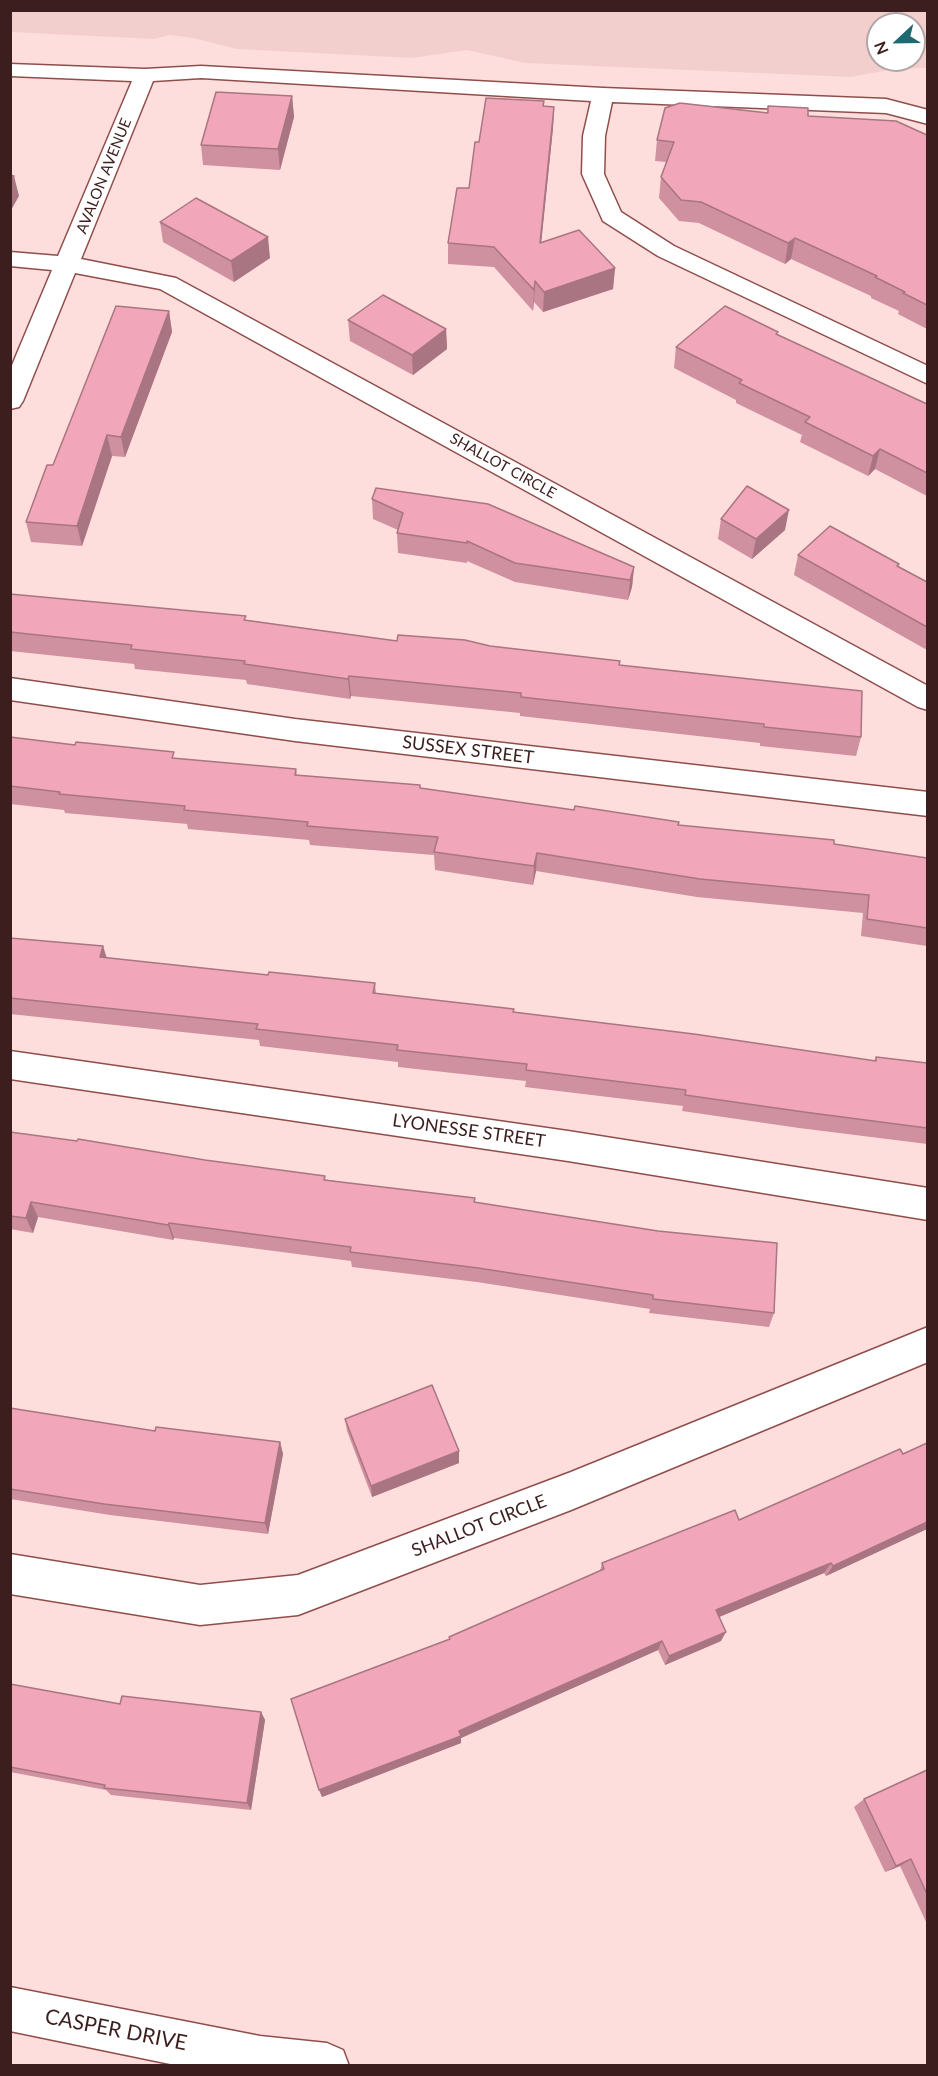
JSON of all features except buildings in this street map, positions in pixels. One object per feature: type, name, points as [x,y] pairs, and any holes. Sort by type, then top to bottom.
[{"type":"street","points":[[10,70],[145,75],[201,72],[603,94],[886,106],[927,117]]},
{"type":"street","name":"AVALON AVENUE","points":[[10,401],[145,75]]},
{"type":"street","points":[[603,94],[594,136],[594,174],[611,216],[666,251],[927,376]]},
{"type":"street","name":"SHALLOT CIRCLE","points":[[10,259],[68,264],[167,283],[927,699]]},
{"type":"street","name":"SUSSEX STREET","points":[[10,689],[295,730],[927,804]]},
{"type":"street","name":"LYONESSE STREET","points":[[10,1065],[568,1146],[927,1204]]},
{"type":"street","name":"SHALLOT CIRCLE","points":[[10,1574],[200,1605],[298,1595],[571,1491],[927,1344]]},
{"type":"street","name":"CASPER DRIVE","points":[[10,2009],[260,2062],[327,2066]]},
{"type":"shaded area","points":[[10,11],[927,11],[927,68],[926,12],[866,12],[866,72],[878,72],[851,77],[525,63],[467,50],[412,58],[237,49],[170,35],[154,39],[11,32]]}]
